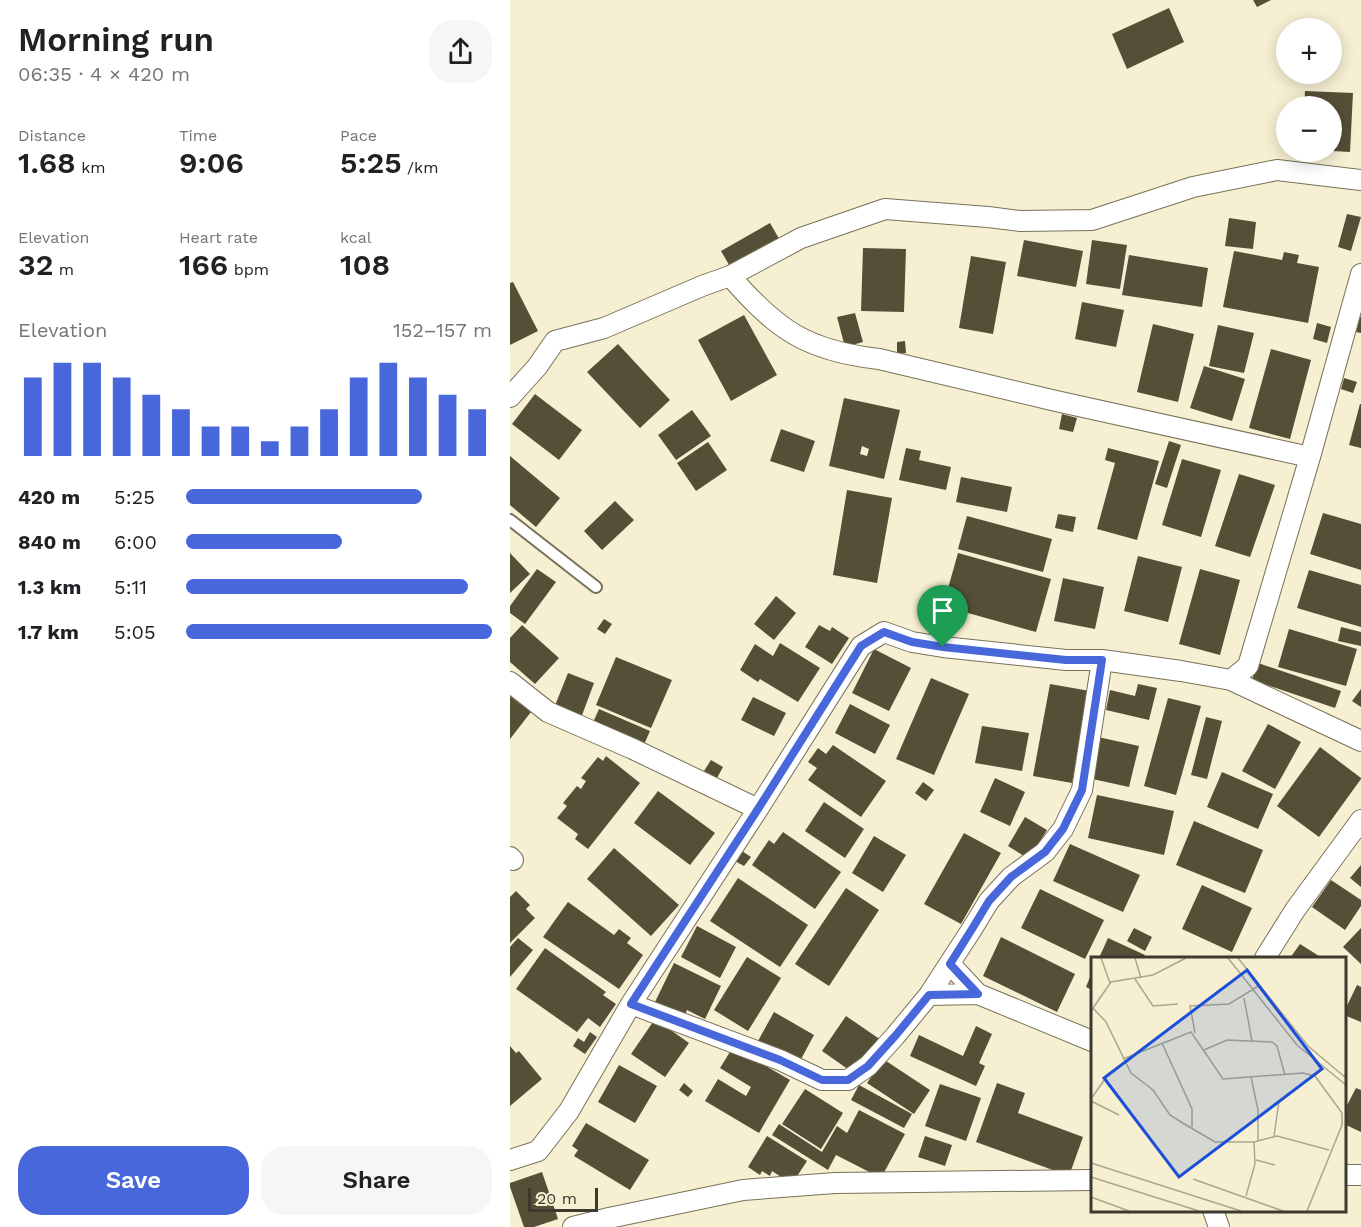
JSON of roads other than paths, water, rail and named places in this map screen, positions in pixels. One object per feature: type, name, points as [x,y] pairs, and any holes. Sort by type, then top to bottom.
[{"type":"street","points":[[510,396],[537,367],[555,341],[604,328],[730,276],[801,238],[885,209],[1020,221],[1092,219],[1193,187],[1276,170],[1361,180]]},
{"type":"street","points":[[1231,680],[1248,666],[1361,274]]},
{"type":"street","points":[[730,276],[753,303],[781,327],[808,343],[826,350],[879,359],[1310,457]]},
{"type":"street","points":[[510,1160],[538,1151],[569,1111],[631,1004],[861,646],[884,632],[912,642],[943,647],[1066,660],[1102,660],[1180,670],[1231,680],[1361,741]]},
{"type":"street","points":[[631,1004],[780,1060],[822,1080],[848,1080],[868,1066],[929,995],[989,901],[1011,877],[1045,852],[1063,829],[1082,790],[1102,660]]},
{"type":"street","points":[[510,682],[548,712],[633,749],[758,809]]},
{"type":"street","points":[[1266,957],[1295,910],[1361,820]]},
{"type":"street","points":[[950,964],[978,994]]},
{"type":"street","points":[[929,995],[978,994],[1091,1041]]},
{"type":"street","points":[[573,1227],[743,1190],[835,1183],[1091,1180]]},
{"type":"street","points":[[1214,1212],[1219,1227]]},
{"type":"lane","points":[[510,520],[596,587]]}]
